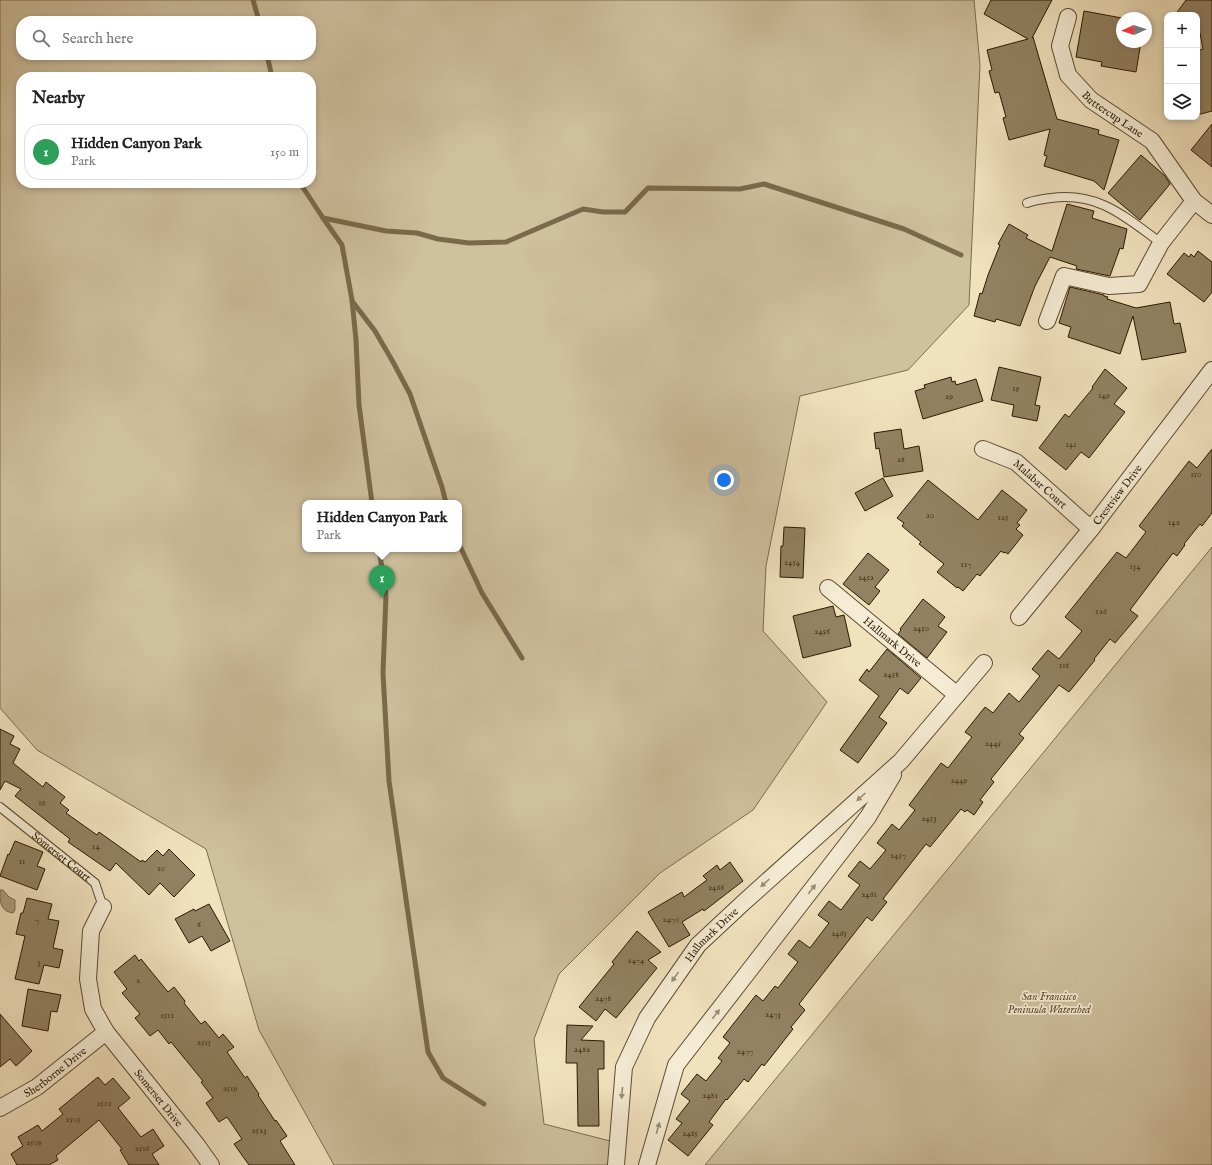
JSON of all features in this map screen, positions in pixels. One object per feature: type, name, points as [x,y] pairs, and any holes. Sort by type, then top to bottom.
[{"type":"street","name":"Buttercup Lane","points":[[1068,17],[1060,46],[1068,75],[1091,100],[1152,141],[1194,201],[1212,215]]},
{"type":"street","points":[[1048,321],[1064,276],[1109,286],[1139,284],[1161,243],[1194,201]]},
{"type":"street","name":"Crestview Drive","points":[[1019,617],[1091,529],[1212,370]]},
{"type":"street","name":"Malabar Court","points":[[983,449],[1016,462],[1091,529]]},
{"type":"street","name":"Hallmark Drive","points":[[828,588],[957,695]]},
{"type":"street","name":"Hallmark Drive","points":[[616,1165],[624,1067],[647,1018],[698,945],[901,761],[984,663]]},
{"type":"street","name":"Hallmark Drive","points":[[647,1165],[676,1065],[868,817],[901,761]]},
{"type":"street","name":"Somerset Court","points":[[103,907],[92,931],[88,979],[93,1010],[106,1032]]},
{"type":"street","name":"Sherborne Drive","points":[[0,1108],[38,1087],[106,1032]]},
{"type":"street","name":"Somerset Drive","points":[[106,1032],[196,1144],[211,1165]]},
{"type":"lane","points":[[1027,203],[1034,200],[1066,196],[1098,202],[1123,215],[1161,243]]},
{"type":"lane","name":"Somerset Court","points":[[0,807],[95,883],[103,907]]},
{"type":"green space","points":[[0,0],[974,0],[980,65],[969,305],[908,370],[800,396],[766,566],[763,631],[827,702],[753,810],[660,873],[559,974],[534,1039],[544,1124],[618,1143],[616,1165],[334,1165],[259,1030],[206,849],[37,750],[0,708]]},
{"type":"green space","name":"San Francisco Peninsula Watershed","points":[[1212,547],[1212,1165],[705,1165]]},
{"type":"shaded area","points":[[0,890],[3,890],[9,897],[15,900],[15,910],[13,913],[3,908]]},
{"type":"building","points":[[991,0],[1052,0],[1032,38],[1033,37],[1057,119],[1099,130],[1098,134],[1119,140],[1104,190],[1094,181],[1044,166],[1047,156],[1044,155],[1050,129],[1009,140],[1003,118],[1006,117],[999,92],[995,93],[989,71],[992,70],[987,50],[1028,39],[984,14]]},
{"type":"building","points":[[1186,0],[1212,0],[1212,111],[1200,114],[1200,50],[1203,49],[1200,33],[1200,12],[1177,12]]},
{"type":"building","points":[[1084,11],[1116,17],[1116,48],[1140,48],[1136,72],[1101,66],[1102,62],[1076,57]]},
{"type":"building","points":[[1212,124],[1212,167],[1191,150]]},
{"type":"building","points":[[1141,155],[1165,176],[1170,184],[1140,220],[1108,193]]},
{"type":"building","points":[[1067,204],[1094,211],[1092,218],[1127,229],[1123,249],[1120,248],[1110,276],[1076,269],[1077,266],[1050,257],[1035,286],[1020,326],[996,319],[995,322],[974,316],[980,293],[982,294],[1000,245],[998,244],[1009,224],[1028,235],[1026,238],[1052,251]]},
{"type":"building","points":[[1198,251],[1212,262],[1212,292],[1204,302],[1167,274],[1184,253],[1189,257],[1191,254],[1194,257]]},
{"type":"building","points":[[1070,287],[1104,295],[1108,297],[1107,299],[1136,308],[1170,302],[1174,324],[1180,323],[1186,352],[1142,360],[1133,316],[1120,354],[1068,337],[1071,327],[1059,323]]},
{"type":"building","points":[[999,367],[1041,377],[1035,405],[1040,406],[1037,421],[1012,416],[1014,405],[991,400]]},
{"type":"building","points":[[1105,369],[1127,388],[1114,404],[1125,412],[1089,458],[1081,452],[1066,470],[1039,448],[1065,414],[1069,417],[1093,388],[1092,387]]},
{"type":"building","points":[[951,377],[952,382],[955,381],[956,385],[976,379],[983,401],[923,419],[915,391],[925,388],[924,385]]},
{"type":"building","points":[[901,429],[904,449],[919,446],[923,471],[884,477],[879,448],[876,449],[874,433]]},
{"type":"building","points":[[1212,449],[1212,513],[1202,526],[1200,524],[1184,544],[1185,545],[1177,556],[1173,553],[1130,610],[1138,616],[1115,643],[1110,639],[1069,692],[1059,685],[1019,734],[1024,738],[991,779],[994,782],[980,800],[983,802],[974,815],[967,810],[965,812],[961,809],[930,847],[926,844],[883,899],[887,902],[872,921],[867,917],[799,1004],[805,1010],[791,1027],[793,1029],[764,1066],[762,1064],[748,1082],[744,1079],[727,1100],[726,1099],[709,1122],[713,1125],[688,1156],[668,1140],[682,1123],[676,1119],[690,1101],[681,1094],[697,1074],[706,1081],[722,1061],[718,1058],[730,1043],[723,1037],[756,995],[763,1001],[775,986],[778,988],[798,962],[788,954],[799,940],[810,948],[829,923],[818,915],[829,901],[841,910],[860,885],[848,876],[860,861],[870,869],[886,850],[877,843],[892,824],[899,830],[915,810],[909,805],[941,763],[948,768],[972,737],[965,732],[985,707],[993,713],[1009,693],[1019,702],[1040,676],[1032,669],[1048,650],[1059,659],[1082,631],[1065,617],[1117,552],[1126,558],[1146,532],[1139,526],[1189,461],[1197,468]]},
{"type":"building","points":[[883,478],[893,496],[865,511],[855,493]]},
{"type":"building","points":[[928,480],[978,520],[1002,490],[1027,510],[1017,523],[1020,525],[1016,529],[1023,535],[1008,554],[1001,551],[980,576],[977,574],[963,591],[937,572],[944,564],[919,544],[921,542],[902,526],[904,523],[897,518]]},
{"type":"building","points":[[784,527],[805,528],[803,578],[780,577],[781,546],[783,546]]},
{"type":"building","points":[[868,553],[889,570],[875,587],[880,591],[869,605],[843,584]]},
{"type":"building","points":[[923,599],[945,617],[938,626],[947,632],[927,658],[898,634],[901,630],[900,629]]},
{"type":"building","points":[[833,606],[836,617],[844,615],[851,646],[803,658],[793,616]]},
{"type":"building","points":[[887,649],[921,678],[908,694],[900,688],[879,717],[887,723],[858,763],[840,750],[879,696],[859,680],[867,669],[869,672]]},
{"type":"building","points":[[0,729],[14,736],[10,744],[20,749],[13,763],[43,787],[46,782],[65,797],[60,803],[69,810],[66,813],[97,835],[99,832],[141,862],[142,860],[145,862],[157,850],[163,856],[169,849],[195,875],[174,897],[160,883],[149,895],[116,863],[110,871],[68,842],[70,839],[15,796],[21,789],[5,781],[0,790]]},
{"type":"building","points":[[15,841],[43,852],[37,866],[45,869],[37,890],[0,876],[8,854],[9,855]]},
{"type":"building","points":[[730,862],[743,881],[704,911],[703,909],[682,922],[690,935],[669,947],[648,912],[682,892],[684,897],[707,880],[703,876],[717,865],[720,870]]},
{"type":"building","points":[[27,898],[52,904],[48,919],[59,921],[53,948],[63,950],[59,968],[44,965],[39,984],[15,979],[25,936],[16,934],[21,913],[23,913]]},
{"type":"building","points":[[209,904],[230,941],[211,951],[202,936],[189,943],[175,919],[194,909],[195,911]]},
{"type":"building","points":[[637,931],[661,952],[648,960],[657,968],[616,1018],[605,1009],[596,1021],[579,1007],[614,964],[612,962]]},
{"type":"building","points":[[135,955],[139,961],[141,959],[168,992],[174,987],[185,1001],[184,1003],[201,1024],[205,1021],[219,1038],[223,1034],[234,1047],[227,1052],[245,1078],[247,1076],[275,1121],[276,1120],[287,1136],[280,1141],[295,1165],[249,1165],[234,1144],[242,1139],[227,1117],[219,1122],[206,1103],[213,1098],[201,1082],[203,1081],[171,1042],[169,1044],[158,1030],[150,1036],[135,1018],[140,1014],[122,993],[127,989],[114,972]]},
{"type":"building","points":[[28,989],[61,995],[57,1012],[51,1011],[48,1031],[22,1026]]},
{"type":"building","points":[[0,1014],[32,1051],[16,1066],[10,1059],[0,1067]]},
{"type":"building","points":[[567,1025],[593,1026],[581,1040],[604,1041],[604,1069],[598,1069],[599,1126],[578,1126],[577,1063],[566,1063]]},
{"type":"building","points":[[98,1077],[105,1085],[113,1078],[130,1098],[118,1108],[141,1137],[153,1129],[164,1146],[152,1154],[159,1165],[129,1165],[120,1150],[122,1149],[99,1120],[56,1156],[58,1160],[49,1165],[17,1165],[11,1154],[23,1146],[18,1137],[38,1125],[42,1131],[63,1114],[59,1109]]},
{"type":"waterway","points":[[253,0],[258,16]]},
{"type":"waterway","points":[[268,60],[271,72]]},
{"type":"waterway","points":[[303,188],[323,218],[386,231],[417,233],[438,239],[469,243],[506,242],[583,209],[603,212],[625,212],[648,188],[740,189],[764,184],[904,229],[961,255]]},
{"type":"waterway","points":[[323,218],[342,245],[352,300],[356,340],[359,405],[372,500]]},
{"type":"waterway","points":[[352,301],[375,331],[410,394],[445,500]]},
{"type":"waterway","points":[[462,550],[482,593],[522,658]]},
{"type":"waterway","points":[[379,552],[386,595],[383,673],[389,781],[428,1052],[443,1078],[484,1104]]},
{"type":"place","name":"Hidden Canyon Park","points":[[382,598]]}]
